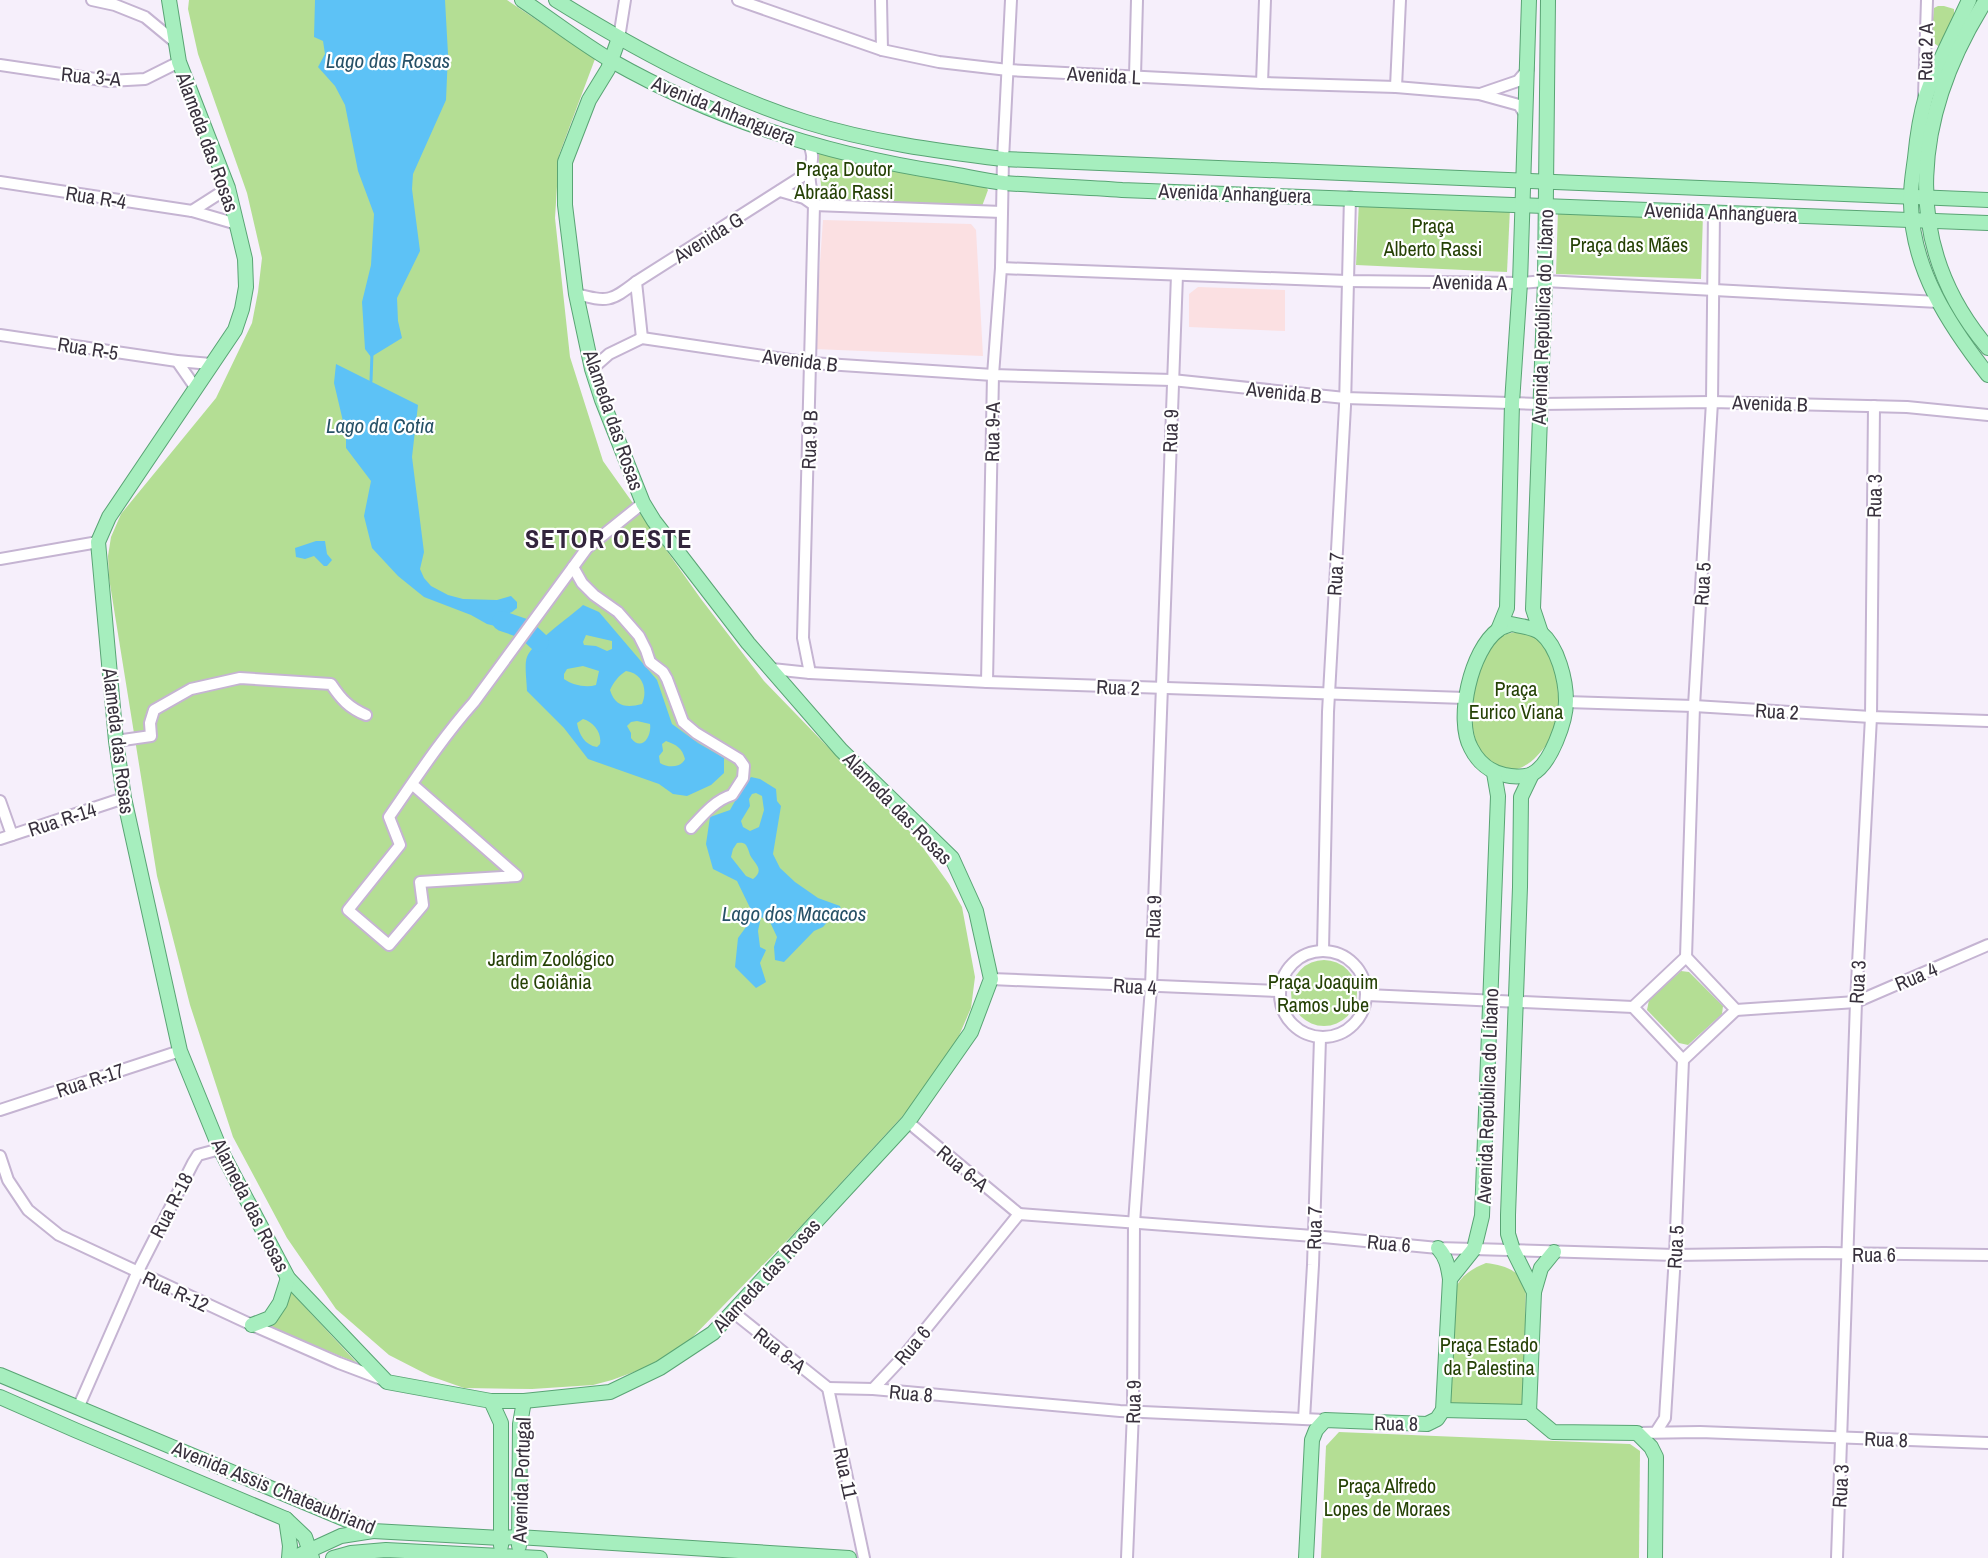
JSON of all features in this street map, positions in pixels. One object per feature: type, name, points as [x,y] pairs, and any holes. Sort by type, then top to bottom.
[{"type":"main road","name":"Alameda das Rosas","points":[[169,0],[179,62],[228,188],[245,259],[246,287],[235,330],[109,517],[98,542],[116,741],[124,798],[180,1051],[220,1149],[288,1278],[387,1382],[490,1401],[524,1401],[610,1392],[660,1368],[713,1333],[908,1122],[971,1032],[991,979],[976,911],[952,858],[841,750],[748,643],[654,520],[643,503],[602,400],[592,369],[576,294],[566,205],[565,162],[589,100],[608,69],[619,38]]},
{"type":"main road","name":"Avenida Anhanguera","points":[[522,0],[612,60],[734,118],[814,149],[895,165],[1003,182],[1122,189],[1988,223]]},
{"type":"main road","name":"Avenida Anhanguera","points":[[556,0],[619,38],[700,80],[760,105],[807,122],[926,149],[1004,159],[1988,200]]},
{"type":"main road","name":"Avenida República do Líbano","points":[[1498,630],[1507,608],[1512,403],[1520,283],[1529,0]]},
{"type":"main road","name":"Avenida República do Líbano","points":[[1540,633],[1533,609],[1545,281],[1548,0]]},
{"type":"main road","points":[[1969,0],[1924,103],[1918,132],[1911,198],[1912,220],[1928,282],[1956,333],[1988,375]]},
{"type":"main road","points":[[1986,0],[1971,24],[1937,104],[1931,130],[1925,198],[1928,221],[1939,264],[1950,290],[1975,334],[1988,348]]},
{"type":"main road","points":[[1510,624],[1525,626],[1540,633],[1557,658],[1566,702],[1560,728],[1549,757],[1532,774],[1512,777],[1494,773],[1476,756],[1465,733],[1464,698],[1473,670],[1484,647],[1498,630],[1510,624]]},
{"type":"main road","name":"Avenida República do Líbano","points":[[1450,1279],[1474,1249],[1482,1215],[1498,796],[1494,773]]},
{"type":"main road","name":"Avenida República do Líbano","points":[[1529,1412],[1534,1292],[1513,1250],[1508,1234],[1508,1215],[1521,797],[1532,774]]},
{"type":"main road","points":[[1495,886],[1520,887]]},
{"type":"main road","points":[[1438,1248],[1448,1262],[1450,1279],[1443,1410]]},
{"type":"main road","points":[[1534,1292],[1540,1268],[1554,1252]]},
{"type":"main road","points":[[252,1326],[270,1318],[280,1303],[288,1278]]},
{"type":"main road","name":"Avenida Assis Chateaubriand","points":[[0,1375],[373,1531],[518,1537],[849,1558]]},
{"type":"main road","name":"Avenida Assis Chateaubriand","points":[[0,1397],[286,1519],[305,1537],[311,1554]]},
{"type":"main road","name":"Avenida Portugal","points":[[490,1401],[501,1423],[500,1557]]},
{"type":"main road","name":"Avenida Portugal","points":[[519,1557],[520,1424],[524,1401]]},
{"type":"main road","name":"Rua 8","points":[[1325,1420],[1426,1424],[1437,1419],[1443,1410],[1529,1412],[1553,1432],[1637,1433]]},
{"type":"main road","points":[[1306,1558],[1312,1440],[1316,1430],[1325,1420]]},
{"type":"main road","points":[[501,1423],[508,1421],[520,1424]]},
{"type":"main road","points":[[1637,1433],[1651,1447],[1656,1457],[1655,1558]]},
{"type":"main road","points":[[286,1519],[291,1558],[311,1554],[341,1536],[373,1531]]},
{"type":"main road","name":"Avenida Assis Chateaubriand","points":[[333,1558],[351,1553],[386,1550],[540,1558]]},
{"type":"street","points":[[92,0],[115,5],[145,17],[174,41]]},
{"type":"street","points":[[619,38],[625,0]]},
{"type":"street","name":"Avenida L","points":[[738,0],[882,50],[939,62],[1008,70],[1262,83],[1396,87],[1479,94],[1519,105],[1526,116]]},
{"type":"street","points":[[881,0],[882,50]]},
{"type":"street","points":[[1004,159],[1011,0]]},
{"type":"street","points":[[1135,76],[1137,0]]},
{"type":"street","points":[[1262,83],[1265,0]]},
{"type":"street","points":[[1396,87],[1400,0]]},
{"type":"street","name":"Rua 2 A","points":[[1924,103],[1927,0]]},
{"type":"street","name":"Rua 3-A","points":[[0,65],[110,81],[145,79],[179,62]]},
{"type":"street","name":"Avenida L","points":[[1479,94],[1518,81],[1528,69]]},
{"type":"street","points":[[809,172],[814,149]]},
{"type":"street","name":"Rua 9-A","points":[[987,682],[993,375],[1001,268],[1004,159]]},
{"type":"street","name":"Avenida G","points":[[576,294],[602,301],[619,295],[809,172]]},
{"type":"street","name":"Rua 9 B","points":[[809,172],[814,206],[802,638],[810,673]]},
{"type":"street","name":"Rua R-4","points":[[0,182],[192,211],[237,224]]},
{"type":"street","points":[[192,211],[228,188]]},
{"type":"street","points":[[780,191],[804,198],[814,206],[1002,212]]},
{"type":"street","name":"Rua 7","points":[[1323,950],[1329,694],[1345,398],[1350,197]]},
{"type":"street","name":"Rua 5","points":[[1686,957],[1694,706],[1712,402],[1714,212]]},
{"type":"street","name":"Avenida A","points":[[1001,268],[1347,281],[1520,283],[1545,281],[1938,302]]},
{"type":"street","name":"Rua 9","points":[[1127,1558],[1133,1412],[1134,1223],[1151,987],[1177,275]]},
{"type":"street","points":[[592,369],[609,354],[642,338],[636,282]]},
{"type":"street","name":"Rua R-5","points":[[0,335],[211,364]]},
{"type":"street","name":"Avenida B","points":[[642,338],[811,363],[993,375],[1172,380],[1345,398],[1539,404],[1712,402],[1874,406],[1988,415]]},
{"type":"street","points":[[177,361],[195,387]]},
{"type":"street","name":"Rua 3","points":[[1837,1558],[1856,1002],[1871,717],[1874,406]]},
{"type":"street","points":[[412,784],[517,876],[420,882],[423,905],[389,945],[348,910],[400,845],[389,818],[412,784],[587,548],[643,503]]},
{"type":"street","points":[[0,558],[98,542]]},
{"type":"street","points":[[573,567],[582,582],[594,595],[618,612],[639,636],[650,662],[656,669],[663,672],[667,679],[683,722],[696,733],[739,759],[744,766],[743,778],[732,795],[725,797],[711,808],[691,828]]},
{"type":"street","name":"Rua 2","points":[[772,669],[987,682],[1464,698]]},
{"type":"street","points":[[116,741],[151,736],[150,723],[154,710],[191,688],[240,678],[331,684],[340,698],[352,709],[366,715]]},
{"type":"street","name":"Rua 2","points":[[1566,702],[1988,721]]},
{"type":"street","name":"Rua R-14","points":[[0,839],[124,798]]},
{"type":"street","points":[[0,801],[12,835]]},
{"type":"street","name":"Rua 4","points":[[1736,1010],[1856,1002],[1988,945]]},
{"type":"street","points":[[1323,950],[1337,953],[1359,969],[1365,981],[1367,995],[1364,1008],[1353,1026],[1335,1036],[1320,1038],[1307,1035],[1295,1028],[1280,1005],[1279,991],[1282,978],[1293,962],[1310,952],[1323,950]]},
{"type":"street","points":[[1367,995],[1633,1007],[1683,1060],[1736,1010],[1686,957],[1633,1007]]},
{"type":"street","name":"Rua 4","points":[[991,979],[1279,991]]},
{"type":"street","name":"Rua 7","points":[[1304,1419],[1313,1265],[1320,1038]]},
{"type":"street","name":"Rua R-17","points":[[0,1110],[180,1051]]},
{"type":"street","name":"Rua 5","points":[[1656,1432],[1665,1418],[1675,1255],[1683,1060]]},
{"type":"street","name":"Rua 6-A","points":[[908,1122],[1019,1214]]},
{"type":"street","name":"Rua R-18","points":[[78,1408],[137,1273],[193,1163],[198,1155],[220,1149]]},
{"type":"street","name":"Rua R-12","points":[[0,1156],[8,1180],[28,1210],[59,1235],[252,1326],[387,1382]]},
{"type":"street","name":"Rua 6","points":[[873,1389],[903,1357],[1019,1214],[1313,1236],[1438,1248],[1675,1255],[1988,1255]]},
{"type":"street","name":"Rua 8-A","points":[[733,1312],[828,1388]]},
{"type":"street","name":"Rua 8","points":[[828,1388],[873,1389],[1133,1412],[1325,1420]]},
{"type":"street","name":"Rua 11","points":[[828,1388],[864,1558]]},
{"type":"street","name":"Rua 8","points":[[1637,1433],[1700,1432],[1988,1443]]},
{"type":"shaded area","points":[[823,220],[971,224],[976,230],[983,356],[814,349]]},
{"type":"shaded area","points":[[1198,287],[1285,290],[1285,331],[1189,327],[1189,294]]},
{"type":"green space","name":"Jardim Zoológico de Goiânia","points":[[189,0],[507,0],[595,59],[559,155],[555,218],[570,357],[603,461],[701,599],[764,681],[916,838],[949,884],[962,907],[975,977],[971,1008],[958,1038],[909,1109],[802,1225],[681,1349],[650,1366],[612,1380],[593,1385],[532,1389],[464,1388],[430,1376],[389,1355],[336,1309],[287,1238],[233,1137],[190,1005],[157,876],[109,578],[108,556],[111,537],[121,514],[216,398],[252,323],[258,292],[262,258],[247,193],[198,54],[188,9]]},
{"type":"green space","points":[[1938,6],[1954,9],[1954,15],[1942,44],[1938,46],[1931,41],[1934,8]]},
{"type":"green space","name":"Praça Doutor Abraão Rassi","points":[[818,151],[982,182],[988,190],[981,209],[842,204],[822,196]]},
{"type":"green space","name":"Praça Alberto Rassi","points":[[1359,201],[1510,208],[1507,272],[1356,265]]},
{"type":"green space","name":"Praça das Mães","points":[[1558,209],[1703,214],[1701,279],[1556,274]]},
{"type":"green space","name":"Praça Eurico Viana","points":[[1521,631],[1537,637],[1551,657],[1557,683],[1558,711],[1553,733],[1542,750],[1525,766],[1506,770],[1490,763],[1479,750],[1473,731],[1472,710],[1480,667],[1489,649],[1499,637]]},
{"type":"green space","name":"Praça Joaquim Ramos Jube","points":[[1324,960],[1336,963],[1347,970],[1354,981],[1357,993],[1354,1005],[1347,1016],[1336,1023],[1324,1026],[1312,1023],[1301,1016],[1294,1005],[1291,993],[1294,981],[1301,970],[1312,963]]},
{"type":"green space","points":[[1681,971],[1689,972],[1723,1006],[1722,1014],[1688,1045],[1679,1043],[1647,1010],[1649,1000]]},
{"type":"green space","name":"Praça Estado da Palestina","points":[[1486,1263],[1509,1269],[1526,1284],[1523,1406],[1450,1404],[1457,1285],[1470,1271]]},
{"type":"green space","points":[[290,1291],[357,1363],[269,1327]]},
{"type":"green space","name":"Praça Alfredo Lopes de Moraes","points":[[1339,1432],[1630,1444],[1640,1451],[1639,1558],[1321,1558],[1326,1446]]},
{"type":"water","name":"Lago das Rosas","points":[[315,0],[445,0],[448,54],[446,100],[413,174],[412,189],[420,251],[397,298],[398,321],[402,338],[371,357],[365,349],[362,302],[371,265],[374,214],[358,171],[345,105],[335,86],[318,67],[325,54],[323,41],[314,37]]},
{"type":"water","name":"Lago da Cotia","points":[[336,364],[418,405],[412,457],[424,552],[420,569],[431,586],[448,595],[463,599],[497,600],[511,596],[517,602],[517,608],[505,615],[499,627],[424,597],[398,576],[372,548],[364,516],[371,481],[346,448],[346,434],[334,383]]},
{"type":"water","points":[[316,541],[325,541],[327,554],[332,560],[327,566],[324,566],[314,556],[305,559],[296,557],[295,548]]},
{"type":"water","points":[[583,605],[599,612],[657,680],[672,724],[724,758],[724,773],[711,785],[687,796],[673,794],[659,784],[588,759],[564,728],[527,691],[526,664],[530,651]],"holes":[[[586,635],[612,641],[612,649],[607,651],[596,646],[584,645]],[[583,666],[599,671],[596,685],[592,686],[571,683],[564,679],[567,669]],[[626,671],[632,672],[643,683],[642,704],[622,705],[612,696],[610,690]],[[583,719],[591,723],[598,732],[600,744],[597,747],[589,744],[583,739],[577,723]],[[631,722],[650,724],[648,738],[642,743],[638,744],[631,738],[627,726]],[[666,741],[678,747],[685,759],[677,766],[663,765],[660,763],[659,756],[663,751],[662,744]]]},
{"type":"water","name":"Lago dos Macacos","points":[[751,777],[760,779],[776,789],[777,801],[781,806],[773,854],[780,868],[818,898],[840,906],[842,914],[836,912],[823,927],[814,931],[784,962],[775,960],[774,947],[777,937],[770,922],[761,917],[758,931],[760,947],[766,950],[760,963],[766,982],[756,988],[735,967],[738,938],[754,916],[737,881],[713,869],[706,844],[710,817],[730,810]],"holes":[[[752,794],[762,796],[764,810],[759,827],[750,831],[743,827],[741,821],[750,806],[749,799]],[[737,843],[746,845],[758,867],[757,876],[753,879],[746,876],[731,857]]]},
{"type":"waterway","points":[[371,381],[372,353]]},
{"type":"waterway","points":[[502,621],[525,629],[539,642]]},
{"type":"district","name":"SETOR OESTE","points":[[609,538]]}]
